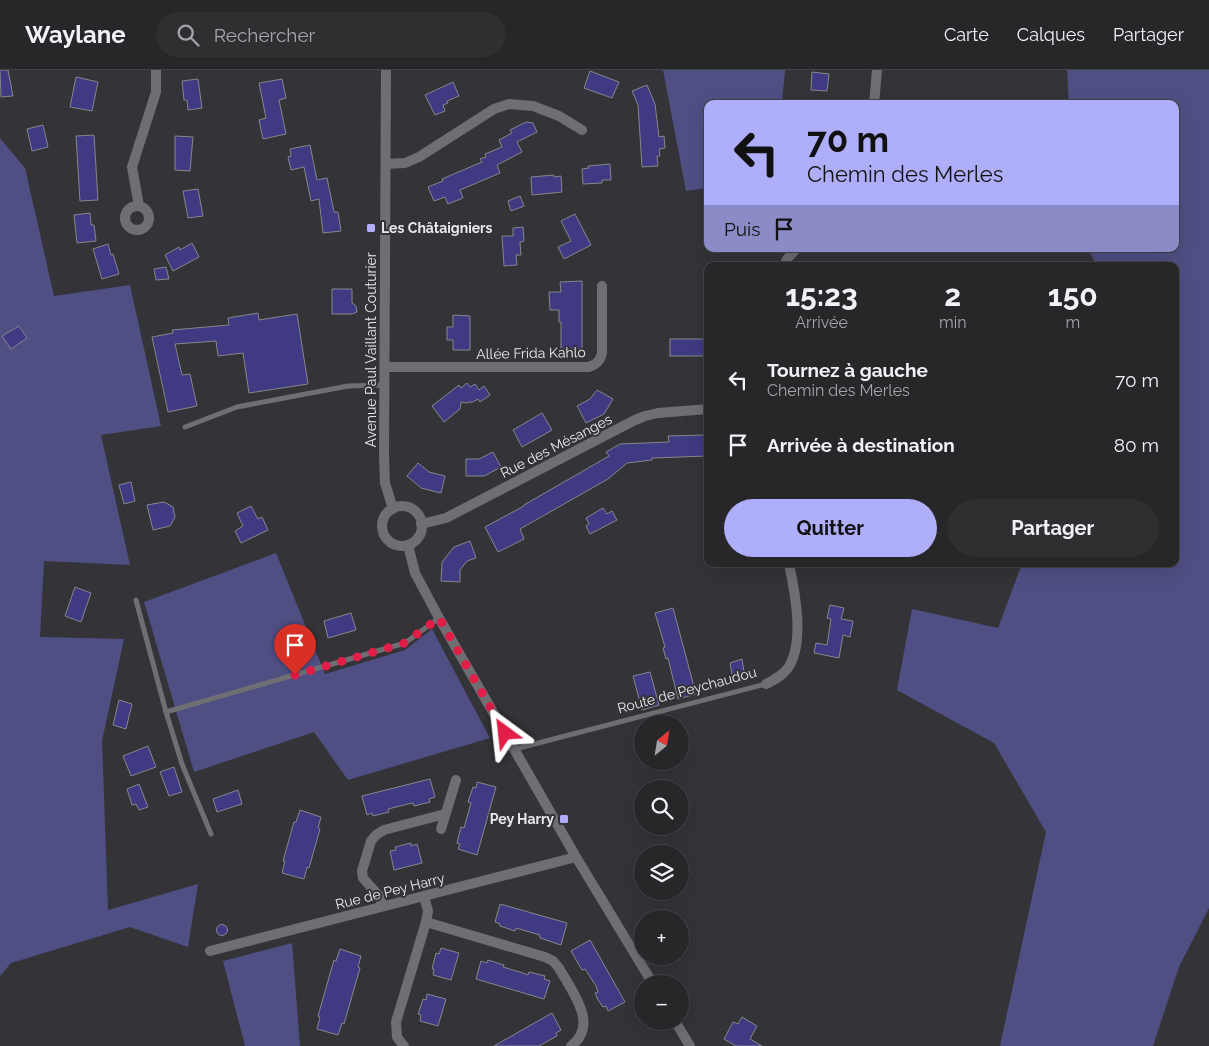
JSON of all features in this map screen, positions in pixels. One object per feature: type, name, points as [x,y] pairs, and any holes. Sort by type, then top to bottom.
[{"type":"street","points":[[139,206],[132,167],[156,92],[156,70]]},
{"type":"street","name":"Avenue Paul Vaillant Couturier","points":[[386,70],[385,483],[393,509]]},
{"type":"street","points":[[874,100],[877,70]]},
{"type":"street","points":[[386,164],[405,163],[419,157],[494,109],[509,104],[533,106],[559,116],[582,130]]},
{"type":"street","points":[[786,262],[793,252]]},
{"type":"street","name":"Allée Frida Kahlo","points":[[385,367],[589,367],[596,364],[602,352],[602,286]]},
{"type":"street","name":"Rue des Mésanges","points":[[421,524],[446,518],[640,418],[658,413],[704,409]]},
{"type":"street","points":[[398,507],[408,508],[417,514],[421,524],[417,539],[408,545],[395,545],[385,537],[382,524],[388,512],[398,507]]},
{"type":"street","points":[[408,545],[415,573],[439,618],[576,857],[648,975]]},
{"type":"street","name":"Route de Peychaudou","points":[[766,684],[787,670],[796,647],[796,614],[789,567]]},
{"type":"street","points":[[441,829],[456,780]]},
{"type":"street","points":[[384,906],[363,878],[362,871],[371,841],[376,834],[384,830],[445,814]]},
{"type":"street","name":"Rue de Pey Harry","points":[[210,951],[576,857]]},
{"type":"street","points":[[404,1046],[397,1037],[396,1022],[426,922],[428,911],[424,896]]},
{"type":"street","points":[[426,922],[553,961],[559,968],[583,1012],[584,1026],[581,1035],[571,1046]]},
{"type":"street","points":[[680,1030],[690,1046]]},
{"type":"lane","points":[[184,427],[237,407],[348,386],[385,386]]},
{"type":"lane","points":[[136,600],[182,764],[211,834]]},
{"type":"lane","points":[[166,712],[405,643],[439,618]]},
{"type":"lane","name":"Route de Peychaudou","points":[[515,749],[766,684]]},
{"type":"shaded area","points":[[663,70],[785,70],[782,100],[704,100],[704,188],[686,191]]},
{"type":"shaded area","points":[[1067,70],[1209,70],[1209,908],[1179,967],[1153,1046],[1000,1046],[1046,832],[994,743],[897,690],[912,609],[998,628],[1021,567],[1179,567],[1179,262],[1095,262],[1090,252],[1179,252],[1179,100],[1069,100]]},
{"type":"shaded area","points":[[0,138],[25,168],[54,296],[130,285],[161,426],[101,435],[130,565],[44,561],[40,637],[124,639],[102,741],[108,910],[198,884],[188,947],[130,927],[11,963],[0,976]]},
{"type":"shaded area","points":[[276,553],[325,674],[405,650],[432,629],[490,738],[348,780],[314,732],[194,772],[144,602]]},
{"type":"shaded area","points":[[292,943],[300,1046],[245,1046],[223,961]]},
{"type":"building","points":[[0,70],[8,70],[13,96],[1,97]]},
{"type":"building","points":[[590,71],[619,82],[612,98],[584,88]]},
{"type":"building","points":[[812,72],[829,74],[827,91],[811,90]]},
{"type":"building","points":[[76,77],[98,82],[92,111],[70,107]]},
{"type":"building","points":[[198,79],[202,108],[188,110],[187,100],[184,100],[182,81]]},
{"type":"building","points":[[282,79],[286,98],[279,100],[286,134],[263,139],[259,120],[266,118],[259,83]]},
{"type":"building","points":[[453,82],[459,96],[447,101],[448,103],[443,105],[445,111],[435,115],[425,95]]},
{"type":"building","points":[[647,85],[655,104],[659,137],[664,136],[665,148],[659,149],[660,156],[657,156],[658,166],[642,167],[638,105],[632,91]]},
{"type":"building","points":[[526,122],[533,123],[537,132],[517,142],[522,152],[497,165],[500,173],[460,190],[463,198],[448,204],[445,197],[434,201],[428,187],[482,162],[480,159],[486,157],[485,154],[502,147],[499,140],[512,133],[510,130]]},
{"type":"building","points":[[43,125],[48,147],[32,151],[27,129]]},
{"type":"building","points":[[94,135],[98,200],[80,201],[76,136]]},
{"type":"building","points":[[175,136],[193,137],[190,171],[175,170]]},
{"type":"building","points":[[310,145],[317,180],[327,178],[334,212],[338,212],[341,231],[323,233],[319,199],[311,201],[304,167],[291,170],[288,157],[291,156],[290,149]]},
{"type":"building","points":[[610,164],[611,180],[602,180],[602,183],[583,184],[582,169],[589,168],[588,166]]},
{"type":"building","points":[[554,175],[554,177],[561,176],[562,192],[532,195],[531,177]]},
{"type":"building","points":[[198,189],[203,216],[188,218],[183,191]]},
{"type":"building","points":[[520,196],[524,206],[511,211],[508,201]]},
{"type":"building","points":[[90,213],[91,225],[94,225],[96,241],[77,243],[74,215]]},
{"type":"building","points":[[575,214],[591,245],[564,259],[558,247],[571,241],[561,221]]},
{"type":"building","points":[[523,227],[524,241],[520,242],[521,255],[516,255],[517,265],[504,266],[502,236],[513,236],[513,228]]},
{"type":"building","points":[[192,243],[199,257],[173,271],[165,255],[179,247],[180,250]]},
{"type":"building","points":[[108,244],[119,274],[102,279],[93,249]]},
{"type":"building","points":[[166,267],[169,279],[156,280],[154,269]]},
{"type":"building","points":[[582,281],[582,349],[561,349],[559,310],[550,310],[549,292],[561,292],[560,282]]},
{"type":"building","points":[[332,289],[352,289],[352,303],[356,306],[357,312],[352,314],[332,314]]},
{"type":"building","points":[[258,313],[259,320],[297,314],[308,384],[249,393],[243,353],[218,356],[216,341],[175,344],[182,375],[190,374],[197,406],[168,412],[152,337],[173,333],[172,330],[229,325],[228,318]]},
{"type":"building","points":[[453,315],[470,316],[470,350],[453,350],[453,340],[447,340],[447,327],[453,327]]},
{"type":"building","points":[[19,326],[27,338],[11,349],[2,336]]},
{"type":"building","points":[[670,339],[704,339],[704,356],[670,356]]},
{"type":"building","points":[[467,383],[470,387],[475,384],[479,390],[484,386],[490,395],[480,402],[478,399],[471,403],[470,401],[468,403],[461,402],[460,409],[444,422],[432,406],[459,385],[461,388]]},
{"type":"building","points":[[597,390],[613,399],[604,414],[586,423],[577,406],[590,399]]},
{"type":"building","points":[[542,413],[552,430],[522,447],[513,430]]},
{"type":"building","points":[[704,435],[704,456],[652,458],[652,460],[627,463],[608,479],[520,529],[524,539],[498,552],[485,527],[609,456],[606,452],[620,444],[669,442],[668,436]]},
{"type":"building","points":[[493,452],[501,467],[484,476],[466,476],[466,459],[479,459]]},
{"type":"building","points":[[418,463],[429,472],[445,476],[441,493],[421,488],[407,476]]},
{"type":"building","points":[[131,482],[135,501],[124,504],[119,485]]},
{"type":"building","points":[[164,502],[173,507],[175,517],[170,526],[153,530],[147,505]]},
{"type":"building","points":[[251,506],[258,519],[262,517],[268,530],[241,543],[235,531],[243,526],[237,513]]},
{"type":"building","points":[[603,508],[607,514],[612,511],[617,520],[590,534],[586,526],[589,524],[586,518]]},
{"type":"building","points":[[470,541],[476,558],[467,561],[460,570],[460,582],[441,581],[442,562],[454,547]]},
{"type":"building","points":[[75,587],[91,593],[81,622],[65,616]]},
{"type":"building","points":[[830,605],[844,608],[841,619],[853,621],[850,637],[843,635],[839,658],[814,653],[816,643],[827,645],[831,619],[827,618]]},
{"type":"building","points":[[673,608],[696,694],[678,699],[655,613]]},
{"type":"building","points":[[351,613],[356,630],[328,638],[324,621]]},
{"type":"building","points":[[742,659],[744,672],[732,675],[730,663]]},
{"type":"building","points":[[650,672],[659,705],[642,710],[633,676]]},
{"type":"building","points":[[119,700],[132,704],[126,729],[113,725]]},
{"type":"building","points":[[148,746],[156,767],[131,776],[123,756]]},
{"type":"building","points":[[174,767],[182,792],[169,796],[160,772]]},
{"type":"building","points":[[430,779],[435,797],[429,799],[430,802],[414,806],[413,803],[408,804],[388,809],[389,812],[373,816],[372,813],[367,815],[362,796]]},
{"type":"building","points":[[477,782],[496,787],[477,855],[458,849],[460,844],[457,843],[461,827],[464,828],[471,803],[468,802],[473,787],[476,788]]},
{"type":"building","points":[[139,784],[148,807],[139,810],[136,804],[132,805],[127,789]]},
{"type":"building","points":[[238,790],[242,804],[217,812],[213,799]]},
{"type":"building","points":[[300,810],[321,817],[318,828],[320,829],[304,879],[282,873],[285,861],[283,861],[294,822],[296,822]]},
{"type":"building","points":[[411,843],[411,846],[417,844],[422,863],[394,870],[390,851],[396,850],[395,847]]},
{"type":"building","points":[[500,904],[567,923],[561,945],[540,938],[540,935],[516,928],[515,931],[500,926],[500,924],[495,922]]},
{"type":"building","points":[[222,924],[228,930],[222,936],[216,930]]},
{"type":"building","points":[[590,940],[625,1002],[608,1011],[606,1006],[603,1007],[598,1000],[595,993],[598,992],[596,986],[585,969],[582,970],[571,951]]},
{"type":"building","points":[[441,948],[459,953],[451,980],[433,975],[434,969],[432,969],[436,953],[439,954]]},
{"type":"building","points":[[340,949],[361,956],[358,967],[360,968],[344,1024],[342,1023],[338,1035],[317,1029],[320,1017],[318,1016],[334,960],[336,961]]},
{"type":"building","points":[[488,960],[528,975],[529,972],[545,976],[544,979],[550,981],[544,999],[476,979],[481,961],[487,963]]},
{"type":"building","points":[[427,994],[446,999],[438,1026],[420,1021],[421,1015],[418,1014],[423,999],[426,1000]]},
{"type":"building","points":[[552,1013],[561,1030],[556,1033],[557,1036],[539,1046],[494,1046]]},
{"type":"building","points":[[742,1017],[757,1026],[750,1039],[762,1046],[736,1046],[724,1039],[733,1022],[738,1024]]},
{"type":"place","name":"Les Châtaigniers","points":[[371,228]]},
{"type":"place","name":"Pey Harry","points":[[564,819]]},
{"type":"route","points":[[295,675],[405,643],[439,618],[505,733]]}]
